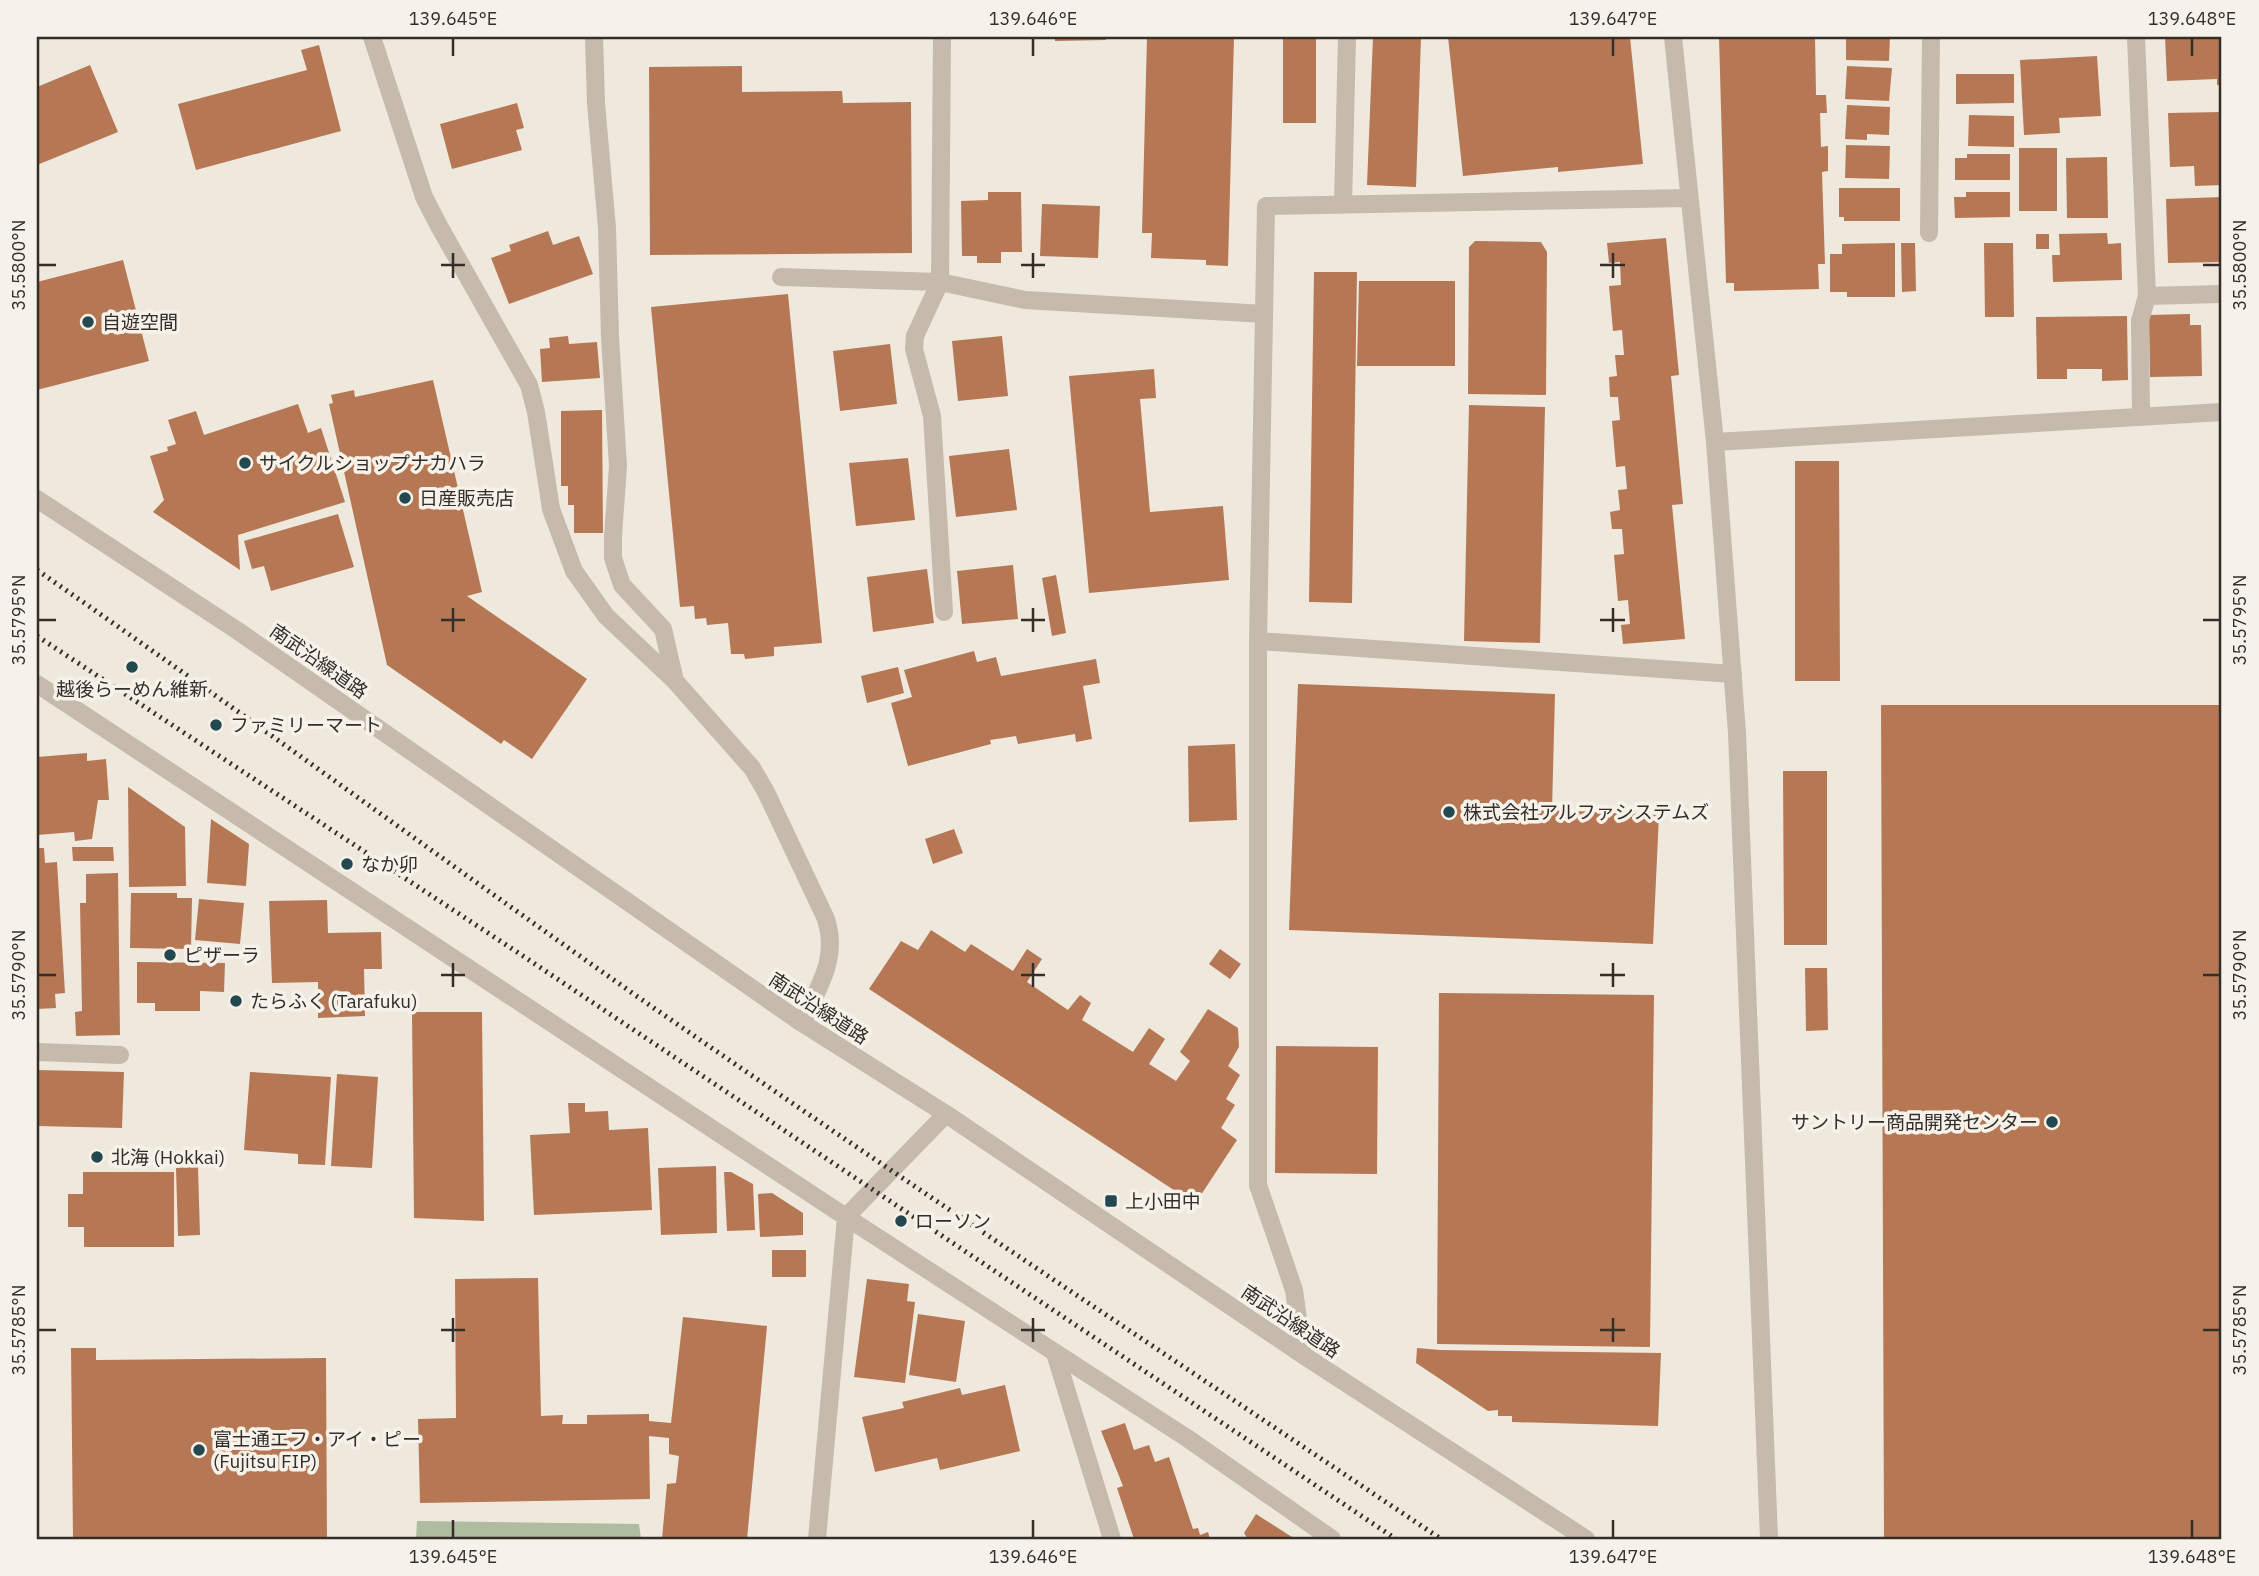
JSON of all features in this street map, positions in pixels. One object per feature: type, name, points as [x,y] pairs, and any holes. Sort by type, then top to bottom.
[{"type":"street","points":[[372,37],[424,197],[529,385],[536,412],[551,509],[574,570],[606,616],[675,681],[752,768],[826,919],[831,935],[831,954],[802,1023]]},
{"type":"street","points":[[594,37],[596,103],[607,228],[618,466],[613,558],[622,585],[663,629],[675,681]]},
{"type":"street","points":[[942,37],[940,282],[915,336],[914,349],[932,416],[944,612]]},
{"type":"street","points":[[1343,204],[1347,37]]},
{"type":"street","points":[[1673,37],[1715,442],[1737,733],[1769,1539]]},
{"type":"street","points":[[1929,233],[1931,37]]},
{"type":"street","points":[[2136,37],[2147,296],[2140,321],[2141,417]]},
{"type":"street","points":[[1303,1355],[1294,1290],[1258,1185],[1258,641],[1266,206],[1689,198]]},
{"type":"street","points":[[781,277],[940,282],[1025,300],[1264,314]]},
{"type":"street","points":[[2147,296],[2222,294]]},
{"type":"street","points":[[1715,442],[2222,412]]},
{"type":"street","name":"南武沿線道路","points":[[37,499],[238,631],[802,1023],[946,1114],[1303,1355],[1587,1539]]},
{"type":"street","points":[[1258,641],[1733,674]]},
{"type":"street","points":[[37,684],[1186,1438],[1332,1539]]},
{"type":"street","points":[[37,1052],[120,1055]]},
{"type":"street","points":[[817,1539],[846,1217],[946,1114]]},
{"type":"street","points":[[1055,1353],[1111,1539]]},
{"type":"green space","points":[[417,1521],[639,1524],[641,1539],[416,1539]]},
{"type":"building","points":[[1055,37],[1106,37],[1106,40],[1055,41]]},
{"type":"building","points":[[1147,37],[1234,37],[1228,266],[1206,265],[1206,260],[1151,258],[1152,233],[1142,233]]},
{"type":"building","points":[[1283,37],[1316,37],[1316,123],[1283,123]]},
{"type":"building","points":[[1373,37],[1421,37],[1416,187],[1367,185]]},
{"type":"building","points":[[1448,37],[1630,37],[1643,164],[1558,172],[1558,167],[1463,176]]},
{"type":"building","points":[[1719,37],[1815,37],[1816,95],[1826,95],[1827,113],[1820,113],[1821,147],[1828,146],[1828,171],[1822,172],[1825,264],[1818,264],[1819,289],[1734,291],[1734,283],[1726,283]]},
{"type":"building","points":[[1846,37],[1890,37],[1889,61],[1846,60]]},
{"type":"building","points":[[2165,37],[2222,37],[2222,85],[2217,85],[2217,79],[2167,81]]},
{"type":"building","points":[[319,45],[341,131],[196,170],[178,104],[307,70],[301,50]]},
{"type":"building","points":[[2097,56],[2101,116],[2059,118],[2060,133],[2024,135],[2020,60]]},
{"type":"building","points":[[90,65],[118,132],[37,165],[37,87]]},
{"type":"building","points":[[742,66],[742,92],[842,91],[843,103],[911,102],[912,253],[650,255],[649,67]]},
{"type":"building","points":[[1847,66],[1892,68],[1889,101],[1845,99]]},
{"type":"building","points":[[1956,74],[2014,74],[2014,103],[1956,104]]},
{"type":"building","points":[[517,103],[524,128],[516,130],[522,150],[452,169],[440,124]]},
{"type":"building","points":[[1847,105],[1890,107],[1889,135],[1867,134],[1867,140],[1845,139]]},
{"type":"building","points":[[2222,112],[2222,185],[2195,186],[2194,166],[2170,167],[2168,113]]},
{"type":"building","points":[[1969,115],[2014,116],[2014,147],[1968,146]]},
{"type":"building","points":[[1846,145],[1890,146],[1889,179],[1845,178]]},
{"type":"building","points":[[2019,148],[2057,148],[2057,211],[2019,211]]},
{"type":"building","points":[[1967,154],[2010,154],[2010,180],[1955,180],[1955,158],[1967,158]]},
{"type":"building","points":[[2107,157],[2108,218],[2067,218],[2066,158]]},
{"type":"building","points":[[1839,188],[1900,188],[1900,221],[1844,221],[1844,217],[1839,217]]},
{"type":"building","points":[[988,192],[1021,192],[1022,252],[1001,252],[1001,263],[977,263],[977,256],[962,256],[961,201],[988,200]]},
{"type":"building","points":[[1966,192],[2010,192],[2010,217],[1955,218],[1954,197],[1966,197]]},
{"type":"building","points":[[2222,197],[2222,262],[2168,263],[2166,199]]},
{"type":"building","points":[[1042,204],[1100,206],[1098,258],[1040,256]]},
{"type":"building","points":[[548,231],[553,245],[579,236],[593,274],[509,304],[491,258],[511,251],[509,245]]},
{"type":"building","points":[[2107,233],[2108,244],[2121,243],[2122,280],[2053,282],[2052,255],[2060,255],[2059,234]]},
{"type":"building","points":[[2036,234],[2049,234],[2049,249],[2036,249]]},
{"type":"building","points":[[1666,238],[1679,375],[1671,376],[1683,504],[1672,505],[1685,639],[1623,644],[1621,625],[1630,624],[1628,600],[1618,601],[1614,555],[1624,554],[1622,529],[1612,529],[1610,512],[1620,510],[1618,490],[1627,489],[1625,466],[1616,467],[1612,421],[1620,420],[1618,397],[1610,397],[1609,377],[1617,376],[1615,355],[1624,355],[1622,330],[1613,331],[1609,286],[1621,285],[1620,262],[1609,263],[1607,243]]},
{"type":"building","points":[[1475,241],[1541,242],[1547,252],[1546,395],[1468,394],[1469,247]]},
{"type":"building","points":[[1895,243],[1895,297],[1847,297],[1847,292],[1830,292],[1830,254],[1842,254],[1842,244]]},
{"type":"building","points":[[1901,243],[1915,243],[1916,291],[1902,292]]},
{"type":"building","points":[[1984,243],[2013,243],[2014,317],[1985,317]]},
{"type":"building","name":"自遊空間","points":[[123,260],[149,361],[37,390],[37,282]]},
{"type":"building","points":[[1314,272],[1357,272],[1352,603],[1309,602]]},
{"type":"building","points":[[1359,281],[1455,281],[1455,366],[1357,366]]},
{"type":"building","points":[[788,294],[822,643],[774,647],[774,656],[745,659],[744,654],[731,654],[728,623],[707,625],[706,618],[695,619],[694,606],[680,607],[651,307]]},
{"type":"building","points":[[2190,314],[2190,325],[2201,325],[2202,376],[2150,377],[2149,315]]},
{"type":"building","points":[[2127,316],[2128,380],[2102,381],[2102,369],[2067,369],[2067,379],[2037,379],[2036,317]]},
{"type":"building","points":[[568,336],[569,344],[597,342],[600,378],[542,382],[540,349],[550,348],[549,338]]},
{"type":"building","points":[[1002,336],[1008,396],[958,401],[952,341]]},
{"type":"building","points":[[890,344],[897,404],[840,411],[833,351]]},
{"type":"building","points":[[1154,369],[1156,398],[1140,399],[1150,512],[1223,506],[1229,580],[1089,593],[1069,376]]},
{"type":"building","name":"日産販売店","points":[[433,380],[482,592],[467,596],[587,679],[532,759],[504,740],[501,744],[387,665],[329,404],[333,403],[331,395],[354,390],[355,397]]},
{"type":"building","points":[[298,404],[308,433],[321,428],[345,502],[238,535],[240,570],[153,512],[164,500],[150,456],[168,451],[167,447],[176,444],[168,420],[196,411],[204,435]]},
{"type":"building","points":[[1469,405],[1545,407],[1540,643],[1464,641]]},
{"type":"building","points":[[602,410],[603,533],[574,533],[574,505],[568,505],[568,486],[561,486],[561,411]]},
{"type":"building","points":[[1009,449],[1017,510],[956,517],[949,456]]},
{"type":"building","points":[[908,458],[915,520],[856,526],[849,463]]},
{"type":"building","points":[[1795,461],[1839,461],[1840,681],[1795,681]]},
{"type":"building","points":[[338,514],[354,567],[271,591],[264,566],[252,569],[244,541]]},
{"type":"building","points":[[1013,565],[1018,619],[962,624],[957,571]]},
{"type":"building","points":[[927,569],[934,623],[873,632],[867,577]]},
{"type":"building","points":[[1056,575],[1066,633],[1052,636],[1042,578]]},
{"type":"building","points":[[974,651],[977,662],[996,657],[1001,676],[1096,659],[1100,683],[1083,686],[1092,739],[1076,742],[1075,734],[1018,744],[1016,736],[990,740],[991,744],[908,766],[891,703],[912,697],[904,670]]},
{"type":"building","points":[[898,667],[904,693],[867,703],[861,676]]},
{"type":"building","name":"株式会社アルファシステムズ","points":[[1298,684],[1555,694],[1552,810],[1659,815],[1653,944],[1289,930]]},
{"type":"building","name":"サントリー商品開発センター","points":[[1881,705],[2222,705],[2222,1539],[1884,1539]]},
{"type":"building","points":[[1235,744],[1237,820],[1189,822],[1188,746]]},
{"type":"building","points":[[87,753],[87,761],[106,759],[109,800],[98,800],[92,839],[75,841],[74,832],[37,835],[37,757]]},
{"type":"building","points":[[1783,771],[1827,771],[1827,945],[1784,945]]},
{"type":"building","points":[[128,787],[185,827],[186,886],[129,887]]},
{"type":"building","points":[[211,819],[249,844],[246,886],[207,883]]},
{"type":"building","points":[[954,829],[963,853],[933,864],[925,839]]},
{"type":"building","points":[[72,847],[113,847],[114,861],[73,861]]},
{"type":"building","points":[[37,848],[44,848],[45,863],[57,862],[65,993],[55,994],[56,1008],[37,1009]]},
{"type":"building","points":[[118,873],[120,1035],[76,1036],[75,1012],[82,1011],[80,903],[86,903],[86,874]]},
{"type":"building","points":[[131,893],[177,893],[177,898],[192,898],[191,949],[130,948]]},
{"type":"building","points":[[199,899],[244,903],[240,944],[195,940]]},
{"type":"building","points":[[327,900],[328,933],[381,932],[382,969],[364,969],[365,1016],[318,1018],[318,982],[272,983],[269,901]]},
{"type":"building","points":[[931,930],[965,952],[971,944],[1013,971],[1027,949],[1042,959],[1027,982],[1068,1010],[1080,995],[1091,1003],[1082,1020],[1133,1052],[1149,1028],[1165,1039],[1149,1064],[1176,1081],[1190,1061],[1180,1052],[1208,1009],[1238,1028],[1239,1047],[1228,1066],[1240,1075],[1226,1099],[1235,1105],[1221,1128],[1237,1140],[1195,1204],[869,989],[901,941],[918,950]]},
{"type":"building","points":[[1220,949],[1241,964],[1230,979],[1209,964]]},
{"type":"building","points":[[137,962],[225,963],[224,992],[200,991],[200,1011],[155,1011],[155,1003],[137,1003]]},
{"type":"building","points":[[1805,968],[1827,968],[1828,1030],[1806,1031]]},
{"type":"building","points":[[1439,993],[1654,995],[1650,1347],[1437,1344]]},
{"type":"building","points":[[412,1012],[482,1012],[484,1221],[414,1218]]},
{"type":"building","points":[[1276,1046],[1378,1047],[1377,1174],[1275,1173]]},
{"type":"building","points":[[37,1070],[124,1072],[122,1128],[37,1126]]},
{"type":"building","points":[[250,1072],[331,1077],[325,1165],[298,1164],[298,1154],[244,1150]]},
{"type":"building","points":[[337,1074],[378,1077],[372,1168],[331,1166]]},
{"type":"building","points":[[568,1103],[585,1103],[585,1112],[608,1111],[609,1130],[648,1128],[652,1210],[534,1215],[530,1135],[570,1133]]},
{"type":"building","points":[[716,1166],[717,1233],[661,1235],[658,1168]]},
{"type":"building","points":[[198,1167],[200,1235],[178,1236],[176,1168]]},
{"type":"building","points":[[83,1172],[174,1172],[174,1247],[84,1247],[84,1227],[68,1227],[68,1194],[83,1194]]},
{"type":"building","points":[[724,1172],[731,1172],[753,1184],[755,1230],[727,1231]]},
{"type":"building","points":[[772,1193],[803,1213],[803,1235],[760,1237],[758,1194]]},
{"type":"building","points":[[772,1250],[806,1250],[806,1277],[772,1277]]},
{"type":"building","points":[[538,1278],[541,1416],[563,1415],[562,1424],[587,1424],[587,1415],[649,1414],[649,1421],[671,1423],[683,1317],[767,1326],[747,1539],[662,1539],[667,1484],[676,1483],[679,1456],[669,1454],[669,1438],[649,1436],[650,1499],[420,1503],[418,1419],[456,1418],[455,1279]]},
{"type":"building","points":[[867,1279],[909,1284],[907,1301],[915,1302],[905,1383],[854,1377]]},
{"type":"building","points":[[918,1314],[965,1321],[956,1382],[909,1375]]},
{"type":"building","name":"富士通エフ・アイ・ピー (Fujitsu FIP)","points":[[71,1348],[96,1348],[96,1360],[326,1358],[327,1539],[73,1539]]},
{"type":"building","points":[[1417,1348],[1661,1353],[1658,1426],[1512,1422],[1512,1416],[1498,1416],[1498,1410],[1488,1411],[1416,1363]]},
{"type":"building","points":[[1005,1385],[1020,1451],[940,1470],[937,1458],[875,1472],[862,1417],[904,1408],[902,1402],[960,1388],[962,1395]]},
{"type":"building","points":[[1125,1423],[1134,1450],[1149,1445],[1155,1462],[1169,1457],[1193,1529],[1198,1528],[1200,1535],[1208,1532],[1210,1539],[1134,1539],[1117,1488],[1123,1486],[1101,1431]]},
{"type":"building","points":[[1256,1514],[1292,1537],[1248,1539],[1244,1533]]},
{"type":"railway","points":[[37,570],[638,997],[1441,1539]]},
{"type":"railway","points":[[37,636],[520,954],[1396,1539]]},
{"type":"place","name":"自遊空間","points":[[88,322]]},
{"type":"place","name":"サイクルショップナカハラ","points":[[245,463]]},
{"type":"place","name":"日産販売店","points":[[405,498]]},
{"type":"place","name":"越後らーめん維新","points":[[132,667]]},
{"type":"place","name":"ファミリーマート","points":[[216,725]]},
{"type":"place","name":"株式会社アルファシステムズ","points":[[1449,812]]},
{"type":"place","name":"なか卯","points":[[347,864]]},
{"type":"place","name":"ピザーラ","points":[[170,955]]},
{"type":"place","name":"たらふく (Tarafuku)","points":[[236,1001]]},
{"type":"place","name":"サントリー商品開発センター","points":[[2052,1122]]},
{"type":"place","name":"北海 (Hokkai)","points":[[97,1157]]},
{"type":"place","name":"上小田中","points":[[1111,1201]]},
{"type":"place","name":"ローソン","points":[[901,1221]]},
{"type":"place","name":"富士通エフ・アイ・ピー (Fujitsu FIP)","points":[[199,1450]]}]
